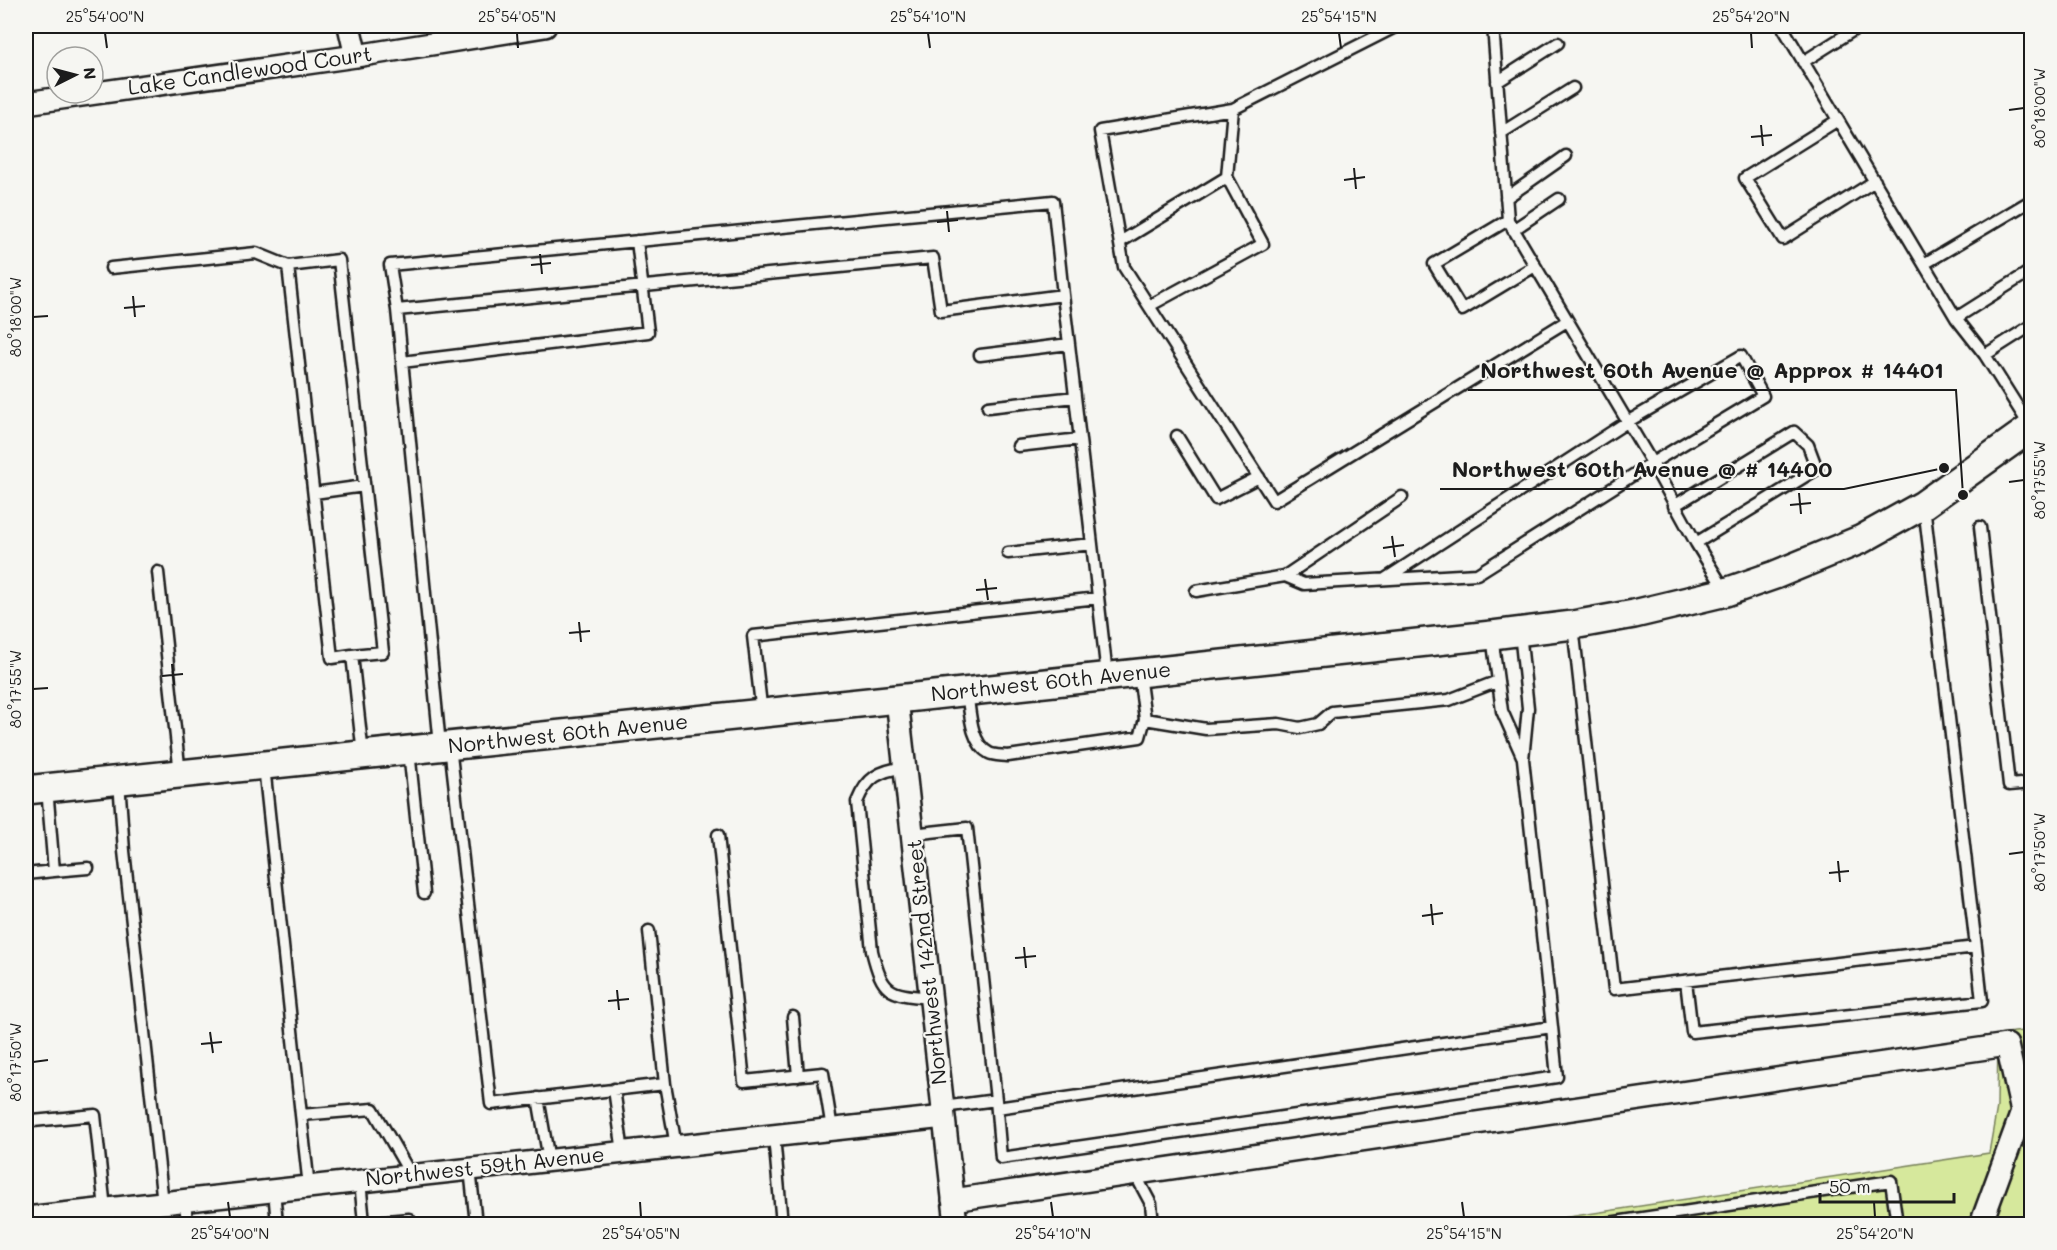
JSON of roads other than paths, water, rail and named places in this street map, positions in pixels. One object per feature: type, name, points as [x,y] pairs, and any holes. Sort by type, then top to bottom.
[{"type":"street","points":[[349,26],[356,56]]},
{"type":"street","name":"Lake Candlewood Court","points":[[26,103],[356,56],[545,26]]},
{"type":"street","name":"Northwest 60th Avenue","points":[[36,789],[762,714],[1573,625],[1634,614],[1726,592],[1775,575],[1862,538],[1923,505],[2030,432]]},
{"type":"street","name":"Northwest 142nd Street","points":[[897,699],[956,1224]]},
{"type":"street","points":[[953,1200],[2007,1045],[2022,1112],[1981,1224]]},
{"type":"street","name":"Northwest 59th Avenue","points":[[26,1218],[774,1136],[943,1112]]},
{"type":"lane","points":[[1397,26],[1233,109],[1100,131],[1124,267],[1274,501],[1567,321]]},
{"type":"lane","points":[[1506,26],[1493,29],[1510,225],[1726,592]]},
{"type":"lane","points":[[1782,26],[1956,318],[1985,355],[2030,432]]},
{"type":"lane","points":[[1803,62],[1860,26]]},
{"type":"lane","points":[[1497,82],[1558,43]]},
{"type":"lane","points":[[1501,133],[1573,88]]},
{"type":"lane","points":[[1149,306],[1263,244],[1227,177],[1233,109]]},
{"type":"lane","points":[[1838,120],[1746,178],[1783,239],[1875,181]]},
{"type":"lane","points":[[1506,198],[1566,156]]},
{"type":"lane","points":[[1120,242],[1227,177]]},
{"type":"lane","points":[[1535,266],[1462,310],[1434,264],[1559,199]]},
{"type":"lane","points":[[1924,264],[2031,200]]},
{"type":"lane","points":[[664,1084],[491,1104],[446,747],[390,265],[1053,201],[1107,675]]},
{"type":"lane","points":[[402,362],[648,332],[637,241]]},
{"type":"lane","points":[[111,268],[256,253],[288,266],[339,260],[383,652],[332,658],[288,266]]},
{"type":"lane","points":[[397,310],[933,258],[941,311],[1063,295]]},
{"type":"lane","points":[[1956,318],[2031,270]]},
{"type":"lane","points":[[1985,355],[2031,325]]},
{"type":"lane","points":[[980,355],[1069,344]]},
{"type":"lane","points":[[1285,576],[1304,584],[1477,574],[1763,396],[1741,356],[1627,422],[1385,579]]},
{"type":"lane","points":[[988,407],[1075,397]]},
{"type":"lane","points":[[1674,506],[1794,432],[1808,445],[1817,469],[1696,543]]},
{"type":"lane","points":[[1177,436],[1216,499],[1258,477]]},
{"type":"lane","points":[[1018,446],[1080,439]]},
{"type":"lane","points":[[314,493],[364,486]]},
{"type":"lane","points":[[1196,591],[1285,576],[1402,497]]},
{"type":"lane","points":[[1686,981],[1692,1032],[1982,1001],[1923,505]]},
{"type":"lane","points":[[1980,527],[2009,785],[2031,783]]},
{"type":"lane","points":[[1008,553],[1092,544]]},
{"type":"lane","points":[[159,572],[180,774]]},
{"type":"lane","points":[[762,714],[753,636],[1098,598]]},
{"type":"lane","points":[[1573,625],[1614,989],[1976,947]]},
{"type":"lane","points":[[912,834],[967,828],[1001,1158],[1557,1077],[1523,759],[1528,708],[1520,632]]},
{"type":"lane","points":[[1492,635],[1502,711],[1523,759]]},
{"type":"lane","points":[[352,656],[363,755]]},
{"type":"lane","points":[[967,691],[974,729],[981,747],[991,754],[1008,756],[1140,737],[1145,719],[1139,672]]},
{"type":"lane","points":[[1145,719],[1206,729],[1279,724],[1300,728],[1318,724],[1332,712],[1449,700],[1498,681]]},
{"type":"lane","points":[[409,750],[424,893]]},
{"type":"lane","points":[[264,766],[309,1187]]},
{"type":"lane","points":[[905,767],[885,770],[875,777],[861,791],[857,802],[872,951],[877,972],[884,986],[900,995],[931,998]]},
{"type":"lane","points":[[119,781],[124,851],[163,1203]]},
{"type":"lane","points":[[36,789],[54,871]]},
{"type":"lane","points":[[718,835],[744,1081],[823,1073],[832,1129]]},
{"type":"lane","points":[[26,874],[88,868]]},
{"type":"lane","points":[[649,931],[664,1084],[676,1146]]},
{"type":"lane","points":[[793,1017],[798,1076]]},
{"type":"lane","points":[[943,1112],[1552,1027]]},
{"type":"lane","points":[[614,1089],[623,1152]]},
{"type":"lane","points":[[538,1098],[549,1160]]},
{"type":"lane","points":[[301,1115],[373,1109],[411,1175]]},
{"type":"lane","points":[[33,1121],[95,1115],[105,1209]]},
{"type":"lane","points":[[774,1136],[782,1224]]},
{"type":"lane","points":[[470,1169],[476,1224]]},
{"type":"lane","points":[[1135,1174],[1151,1204],[1153,1224]]},
{"type":"lane","points":[[360,1181],[364,1224],[409,1219]]},
{"type":"lane","points":[[1602,1224],[1890,1181],[1897,1224]]},
{"type":"lane","points":[[273,1190],[277,1224]]},
{"type":"lane","points":[[184,1200],[187,1224]]},
{"type":"place","name":"Northwest 60th Avenue @ # 14400","points":[[1944,468]]},
{"type":"place","name":"Northwest 60th Avenue @ Approx # 14401","points":[[1963,495]]}]
